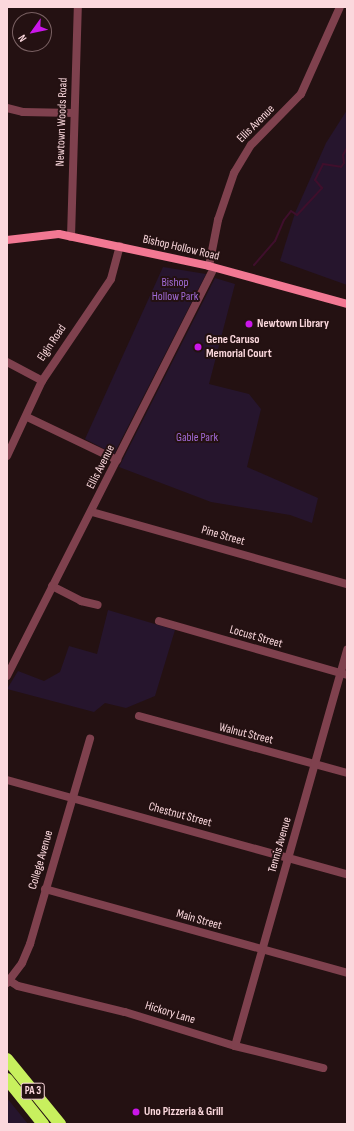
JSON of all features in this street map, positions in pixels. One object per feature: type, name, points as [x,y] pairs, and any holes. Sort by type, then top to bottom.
[{"type":"highway","name":"PA 3","points":[[7,1059],[60,1124]]},
{"type":"highway","name":"PA 3","points":[[7,1079],[43,1124]]},
{"type":"street","name":"Newtown Woods Road","points":[[71,237],[78,7]]},
{"type":"street","name":"Ellis Avenue","points":[[7,676],[52,586],[92,512],[211,267],[218,220],[234,173],[250,145],[302,94],[340,7]]},
{"type":"street","points":[[7,108],[23,112],[74,113]]},
{"type":"street","name":"Bishop Hollow Road","points":[[7,240],[59,234],[120,246],[211,267],[347,304]]},
{"type":"street","name":"Elgin Road","points":[[7,456],[27,417],[42,381],[111,279],[120,246]]},
{"type":"street","points":[[7,362],[42,381]]},
{"type":"street","points":[[27,417],[117,460]]},
{"type":"street","name":"Pine Street","points":[[92,512],[347,584]]},
{"type":"street","points":[[52,586],[81,601],[98,605]]},
{"type":"street","name":"Locust Street","points":[[159,621],[344,674]]},
{"type":"street","name":"Tennis Avenue","points":[[235,1046],[289,856],[344,674],[347,650]]},
{"type":"street","name":"Walnut Street","points":[[139,716],[347,773]]},
{"type":"street","name":"College Avenue","points":[[8,982],[30,944],[71,798],[90,738]]},
{"type":"street","name":"Chestnut Street","points":[[7,780],[289,856],[347,874]]},
{"type":"street","name":"Main Street","points":[[45,889],[347,973]]},
{"type":"street","name":"Hickory Lane","points":[[8,982],[18,986],[125,1012],[235,1046],[323,1068]]},
{"type":"green space","points":[[347,110],[347,285],[280,261],[295,213],[326,143]]},
{"type":"green space","name":"Bishop Hollow Park","points":[[163,267],[206,274],[114,454],[85,439]]},
{"type":"green space","name":"Gable Park","points":[[215,278],[235,284],[209,384],[249,394],[261,409],[247,467],[318,498],[312,523],[290,515],[211,502],[119,467]]},
{"type":"green space","points":[[108,610],[175,630],[155,696],[126,708],[105,703],[94,712],[7,689],[18,671],[44,681],[60,672],[69,646],[97,654]]},
{"type":"green space","points":[[7,1098],[28,1124],[7,1124]]},
{"type":"waterway","points":[[254,265],[275,241],[284,220],[291,211],[297,215],[322,188],[315,180],[323,164],[341,167],[344,163],[343,155],[347,148]]},
{"type":"place","name":"Newtown Library","points":[[249,324]]},
{"type":"place","name":"Gene Caruso Memorial Court","points":[[198,347]]},
{"type":"place","name":"Uno Pizzeria & Grill","points":[[136,1112]]}]
